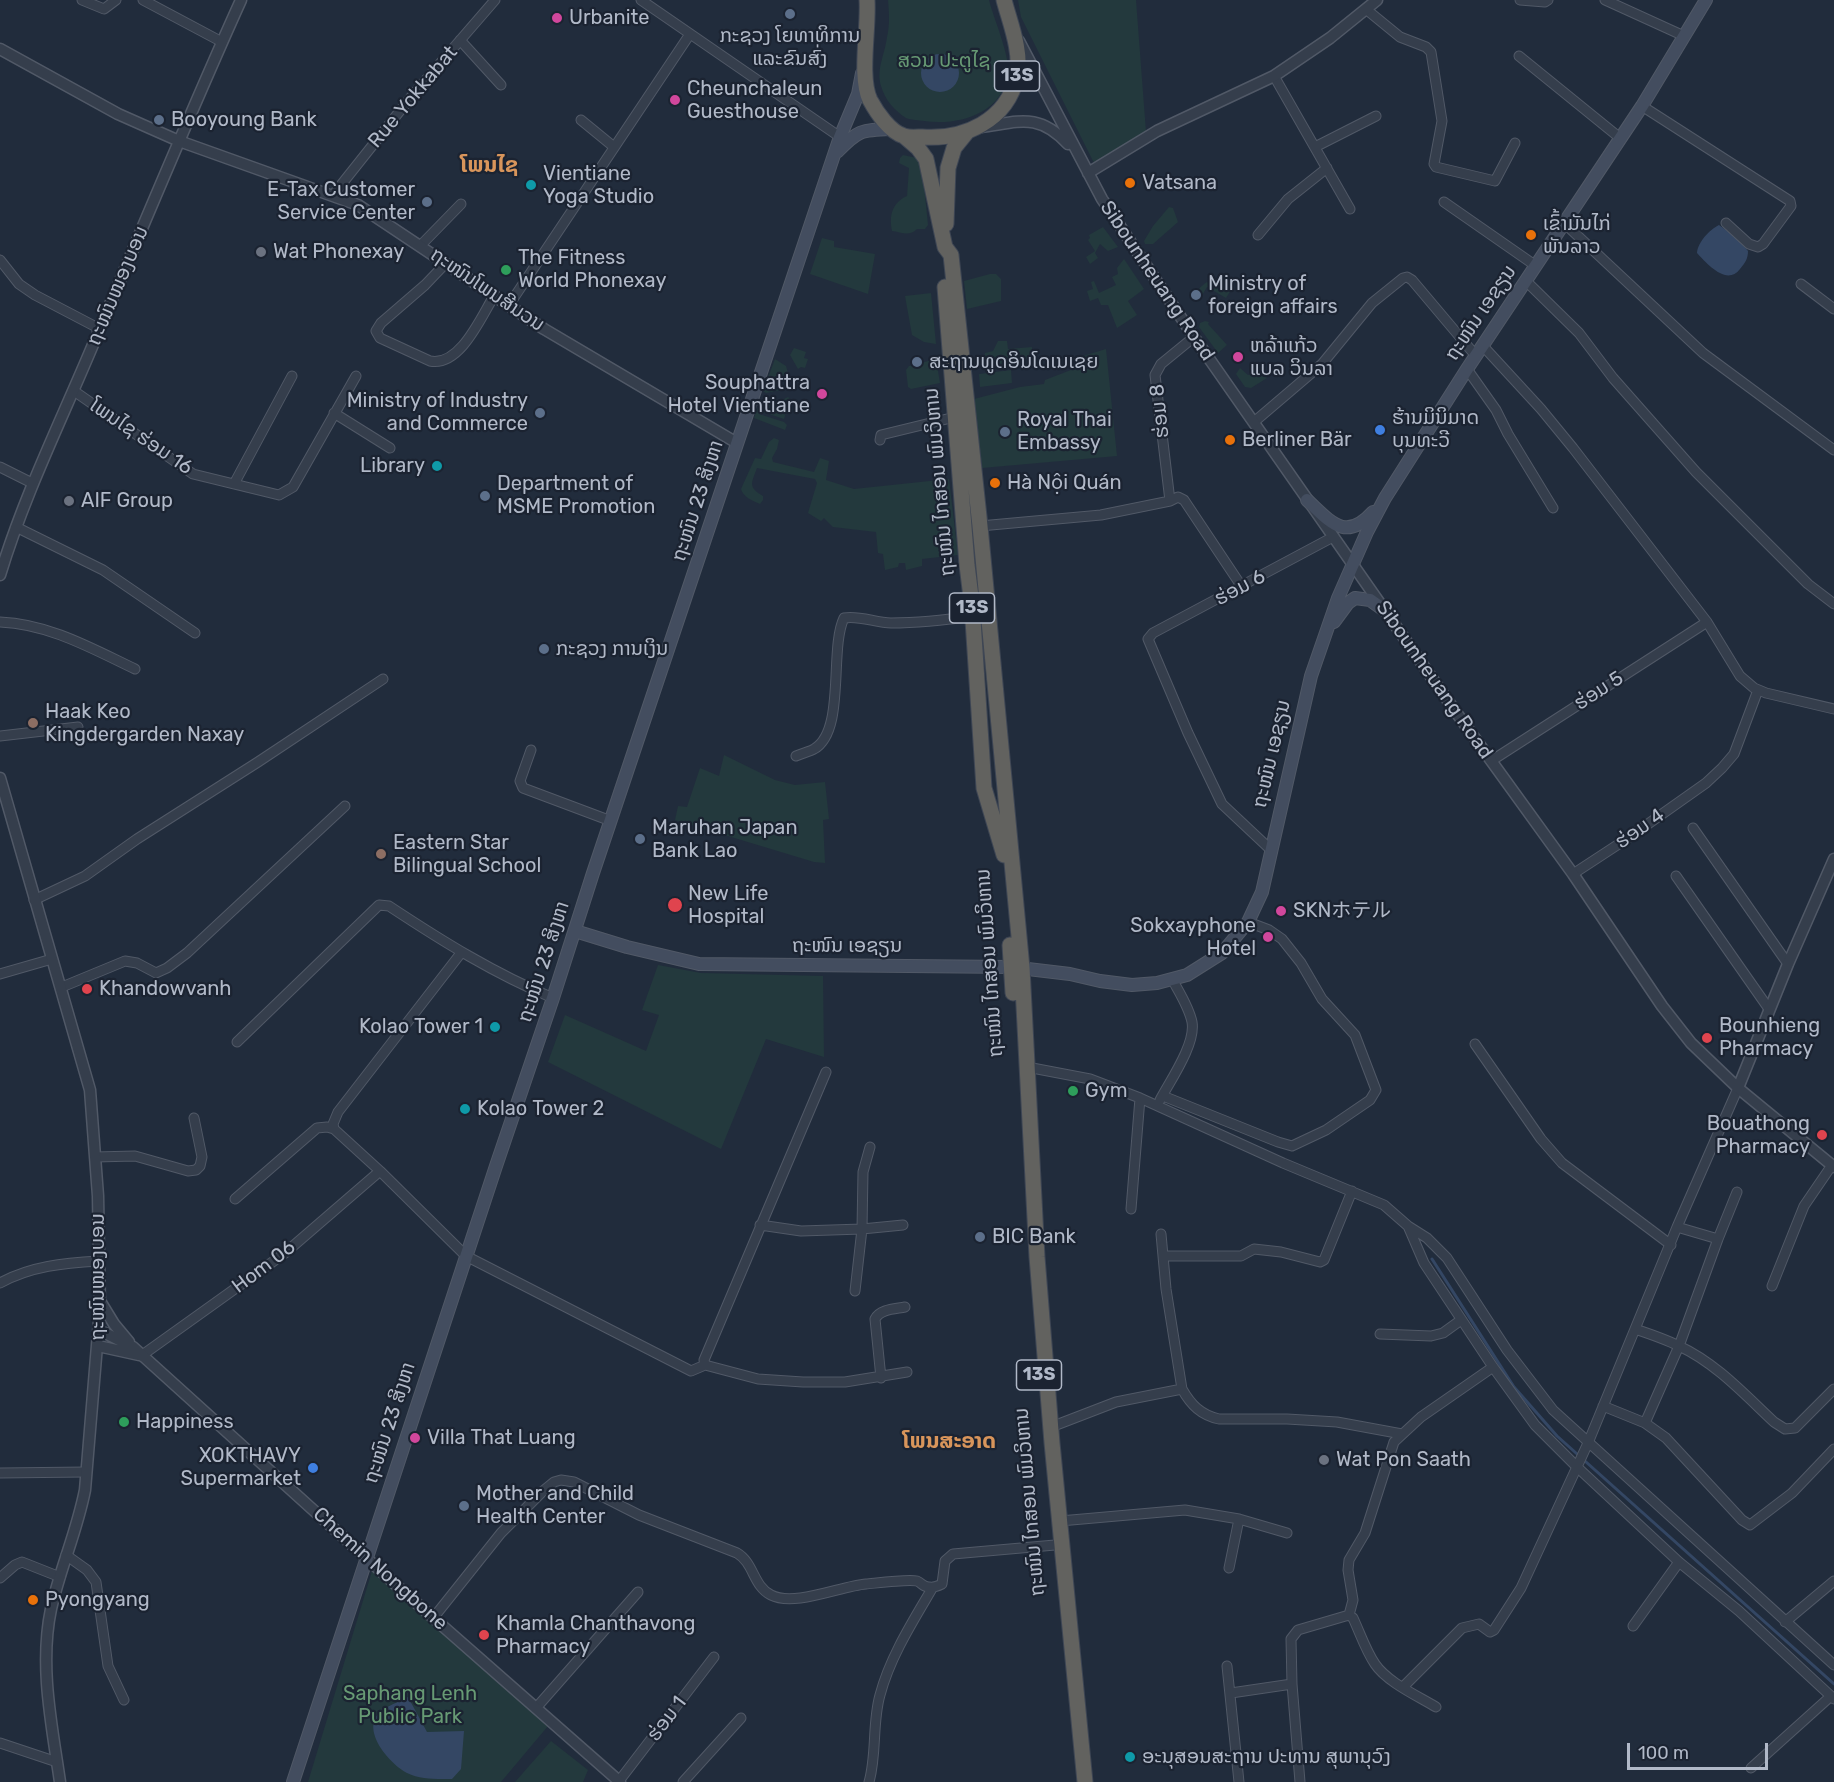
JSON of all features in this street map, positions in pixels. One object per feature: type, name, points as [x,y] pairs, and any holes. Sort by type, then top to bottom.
[{"type":"highway","name":"13S","points":[[867,0],[864,63],[869,99],[897,132],[918,148],[926,159],[945,247]]},
{"type":"highway","name":"13S","points":[[897,132],[942,139],[973,129],[988,121],[1006,103],[1017,76],[1017,52],[1004,0]]},
{"type":"highway","name":"13S","points":[[945,247],[948,168],[954,148],[973,129]]},
{"type":"highway","name":"ຖະໜົນ ໄກສອນ ພົມວິຫານ","points":[[945,247],[942,256],[980,526],[1027,1067],[1037,1246],[1051,1427],[1085,1782]]},
{"type":"highway","name":"ຖະໜົນ ໄກສອນ ພົມວິຫານ","points":[[953,328],[955,417],[973,616],[984,788],[1003,849],[1017,967],[1028,1245],[1043,1430],[1077,1782]]},
{"type":"main road","name":"ຖະໜົນ ເອຊຽນ","points":[[575,931],[627,947],[699,964],[1017,967],[1132,985],[1157,983],[1187,975],[1222,953],[1248,922],[1262,892],[1304,706],[1322,639],[1367,532],[1385,498],[1467,369],[1642,106],[1706,0]]},
{"type":"main road","name":"ຖະໜົນ 23 ສິງຫາ","points":[[293,1782],[737,443],[840,137],[858,94],[864,63]]},
{"type":"main road","name":"ຖະໜົນ 23 ສິງຫາ","points":[[834,155],[849,139],[865,129],[897,132]]},
{"type":"main road","points":[[1307,500],[1332,524],[1352,527],[1361,523],[1385,498]]},
{"type":"main road","points":[[1322,639],[1341,610],[1355,598],[1370,600],[1384,610]]},
{"type":"street","points":[[82,0],[104,9],[116,0]]},
{"type":"street","points":[[143,0],[222,42]]},
{"type":"street","name":"ຖະໜົນໜອງບອນ","points":[[0,575],[32,483],[74,391],[178,141],[241,0]]},
{"type":"street","name":"Rue Yokkabat","points":[[333,195],[411,97],[495,0]]},
{"type":"street","points":[[641,0],[840,137]]},
{"type":"street","points":[[1088,173],[1157,131],[1274,76],[1330,38],[1377,0]]},
{"type":"street","points":[[1520,0],[1545,2],[1548,0]]},
{"type":"street","points":[[1605,0],[1684,36]]},
{"type":"street","points":[[1367,10],[1400,37],[1426,47],[1431,52],[1442,121],[1434,164],[1436,167],[1495,181],[1515,143]]},
{"type":"street","name":"Sibounheuang Road","points":[[1011,25],[1102,200],[1352,565],[1573,874],[1662,1006],[1691,1043],[1738,1088],[1833,1166]]},
{"type":"street","points":[[509,305],[690,34]]},
{"type":"street","points":[[460,40],[501,86]]},
{"type":"street","name":"ຖະໜົນໂພນສີນວນ","points":[[0,49],[118,114],[178,141],[358,205],[592,359],[737,443]]},
{"type":"street","points":[[1519,56],[1620,138]]},
{"type":"street","points":[[1274,76],[1350,209]]},
{"type":"street","points":[[1642,106],[1790,201],[1791,206],[1787,212],[1763,244],[1758,247],[1749,244],[1726,223]]},
{"type":"street","points":[[1315,147],[1376,116]]},
{"type":"street","points":[[580,120],[614,147]]},
{"type":"street","name":"Sibounheuang Road","points":[[973,129],[1024,121],[1043,123],[1058,133],[1078,155]]},
{"type":"street","points":[[1258,235],[1288,199],[1327,168]]},
{"type":"street","points":[[1444,202],[1536,266]]},
{"type":"street","points":[[420,246],[462,204]]},
{"type":"street","points":[[1564,224],[1703,353],[1834,450]]},
{"type":"street","points":[[0,260],[19,284],[35,296],[100,329]]},
{"type":"street","points":[[446,263],[426,285],[377,327],[376,331],[380,338],[439,363],[450,358],[463,346],[494,296]]},
{"type":"street","points":[[1254,422],[1322,364],[1372,303],[1402,278],[1407,277],[1479,351],[1541,409],[1707,622],[1740,676],[1758,690],[1834,709]]},
{"type":"street","points":[[1526,281],[1579,333],[1613,378],[1696,472],[1808,584],[1834,604]]},
{"type":"street","points":[[1800,284],[1834,309]]},
{"type":"street","name":"ຮ່ອມ 8","points":[[1170,501],[1155,375],[1161,364],[1194,337]]},
{"type":"street","points":[[1467,369],[1497,410],[1508,434],[1553,508]]},
{"type":"street","points":[[234,484],[292,376]]},
{"type":"street","name":"ໂພນໄຊ ຮ່ອມ 16","points":[[74,391],[193,474],[279,495],[292,487],[356,376]]},
{"type":"street","points":[[334,413],[390,448]]},
{"type":"street","points":[[880,440],[881,435],[955,417]]},
{"type":"street","points":[[0,467],[32,483]]},
{"type":"street","points":[[980,526],[1101,515],[1170,501],[1178,497],[1184,500],[1242,587]]},
{"type":"street","points":[[16,527],[103,570],[195,633]]},
{"type":"street","name":"ຮ່ອມ 6","points":[[1271,850],[1222,804],[1188,733],[1149,639],[1153,633],[1333,537]]},
{"type":"street","points":[[796,756],[816,748],[829,732],[844,618],[892,623],[942,621],[973,616]]},
{"type":"street","points":[[0,622],[17,623],[59,633],[135,669]]},
{"type":"street","name":"ຮ່ອມ 5","points":[[1491,761],[1707,622]]},
{"type":"street","points":[[34,900],[85,876],[137,839],[383,679]]},
{"type":"street","name":"ຮ່ອມ 4","points":[[1573,874],[1706,783],[1734,754],[1758,690]]},
{"type":"street","points":[[0,736],[78,727]]},
{"type":"street","points":[[531,750],[520,782],[524,788],[611,821]]},
{"type":"street","name":"ຖະໜົນໜອງບອນ","points":[[0,778],[90,1090],[98,1196],[99,1330],[86,1472],[81,1510],[51,1609],[46,1654],[49,1700],[60,1782]]},
{"type":"street","points":[[62,987],[125,961],[137,963],[156,974],[167,968],[345,806]]},
{"type":"street","points":[[1693,828],[1788,964]]},
{"type":"street","points":[[1403,1687],[1462,1628],[1479,1624],[1490,1632],[1494,1630],[1521,1588],[1588,1443],[1677,1227],[1834,859]]},
{"type":"street","points":[[1676,876],[1769,1010]]},
{"type":"street","points":[[237,1042],[379,905],[390,906],[461,953],[554,998]]},
{"type":"street","points":[[1162,1096],[1292,1146],[1326,1130],[1370,1100],[1376,1090],[1355,1035],[1322,999],[1301,963],[1282,939],[1269,930],[1248,922]]},
{"type":"street","points":[[334,1129],[333,1124],[338,1112],[461,953]]},
{"type":"street","points":[[0,975],[52,959]]},
{"type":"street","points":[[1157,1106],[1187,1048],[1192,1032],[1190,1014],[1172,979]]},
{"type":"street","points":[[1475,1044],[1540,1139],[1562,1163],[1671,1245]]},
{"type":"street","points":[[1027,1067],[1090,1079],[1140,1098],[1283,1163],[1384,1205],[1408,1226],[1427,1238],[1448,1258],[1507,1350],[1553,1410],[1834,1665]]},
{"type":"street","points":[[705,1365],[704,1360],[826,1072]]},
{"type":"street","points":[[1131,1209],[1140,1098]]},
{"type":"street","points":[[95,1157],[135,1156],[188,1171],[196,1170],[200,1166],[202,1157],[194,1118]]},
{"type":"street","points":[[236,1199],[317,1128],[327,1127],[334,1129],[380,1171],[466,1256],[691,1371],[705,1365],[758,1379],[845,1382],[908,1372]]},
{"type":"street","points":[[855,1291],[862,1229],[863,1172],[870,1147]]},
{"type":"street","points":[[1772,1286],[1804,1206],[1833,1166]]},
{"type":"street","name":"Hom 06","points":[[141,1356],[285,1253],[380,1171]]},
{"type":"street","points":[[1162,1256],[1235,1257],[1254,1249],[1281,1252],[1320,1262],[1323,1260],[1352,1191]]},
{"type":"street","points":[[1645,1423],[1680,1346],[1737,1192]]},
{"type":"street","points":[[760,1225],[801,1231],[903,1225]]},
{"type":"street","points":[[1408,1226],[1424,1263],[1493,1367],[1535,1425],[1576,1467],[1679,1562],[1739,1611],[1832,1698],[1751,1768]]},
{"type":"street","points":[[1677,1227],[1718,1239]]},
{"type":"street","points":[[1161,1234],[1162,1256],[1182,1389],[1196,1409],[1212,1418],[1219,1419],[1337,1422],[1402,1434]]},
{"type":"street","points":[[0,1283],[27,1271],[58,1264],[99,1261]]},
{"type":"street","points":[[100,1301],[114,1324],[133,1347]]},
{"type":"street","points":[[881,1378],[875,1319],[884,1311],[905,1307]]},
{"type":"street","points":[[1380,1334],[1431,1336],[1443,1333],[1461,1320]]},
{"type":"street","points":[[1635,1329],[1680,1346],[1712,1366],[1785,1430],[1795,1428],[1834,1389]]},
{"type":"street","name":"Chemin Nongbone","points":[[99,1330],[133,1347],[620,1782]]},
{"type":"street","name":"Chemin Nongbone","points":[[98,1346],[141,1356]]},
{"type":"street","points":[[1349,1615],[1353,1600],[1348,1570],[1349,1560],[1365,1533],[1394,1442],[1421,1417],[1493,1367]]},
{"type":"street","points":[[1051,1427],[1116,1402],[1182,1389]]},
{"type":"street","points":[[1603,1406],[1645,1423],[1676,1448],[1742,1520],[1750,1525],[1792,1493],[1834,1449]]},
{"type":"street","points":[[0,1473],[86,1472]]},
{"type":"street","points":[[434,1617],[501,1533],[543,1491],[554,1482],[561,1480],[574,1482],[639,1515],[736,1553],[747,1562],[765,1592],[777,1598],[792,1598],[869,1583],[916,1581],[924,1587],[933,1587],[942,1584],[945,1562],[953,1554],[1055,1545]]},
{"type":"street","points":[[1060,1521],[1185,1510],[1239,1520],[1287,1533]]},
{"type":"street","points":[[1229,1568],[1239,1520]]},
{"type":"street","points":[[66,1555],[87,1570],[96,1582],[108,1666],[124,1700]]},
{"type":"street","points":[[1633,1626],[1679,1562]]},
{"type":"street","points":[[0,1578],[19,1563],[60,1577]]},
{"type":"street","points":[[1785,1622],[1834,1581]]},
{"type":"street","points":[[869,1782],[880,1695],[906,1635],[933,1587]]},
{"type":"street","points":[[536,1708],[638,1592]]},
{"type":"street","points":[[1300,1782],[1292,1684],[1291,1639],[1298,1630],[1349,1615]]},
{"type":"street","points":[[1349,1615],[1353,1618],[1379,1669],[1436,1707]]},
{"type":"street","name":"ຮ່ອມ 1","points":[[620,1782],[714,1657]]},
{"type":"street","points":[[1227,1666],[1239,1782]]},
{"type":"street","points":[[1231,1693],[1292,1684]]},
{"type":"street","points":[[683,1782],[741,1718]]},
{"type":"street","points":[[0,1743],[57,1762]]},
{"type":"green space","name":"ສວນ ປະຕູໄຊ","points":[[888,0],[989,0],[1005,49],[1008,68],[1004,89],[996,100],[976,115],[951,121],[910,119],[898,112],[885,96],[880,80],[880,68],[889,28]]},
{"type":"green space","points":[[1018,0],[1136,0],[1146,132],[1094,163],[1021,17]]},
{"type":"green space","points":[[903,155],[917,158],[922,165],[928,225],[925,229],[917,229],[908,233],[892,231],[891,225],[891,215],[895,206],[907,196],[909,168],[899,163]]},
{"type":"green space","points":[[1169,207],[1173,208],[1178,222],[1153,244],[1145,244],[1144,241],[1153,226]]},
{"type":"green space","points":[[1103,227],[1118,247],[1108,251],[1100,244],[1095,253],[1098,258],[1090,264],[1086,257],[1095,251],[1088,240],[1089,235]]},
{"type":"green space","points":[[822,238],[834,241],[834,247],[875,254],[868,294],[810,274]]},
{"type":"green space","points":[[1124,259],[1144,289],[1128,301],[1137,315],[1117,328],[1108,305],[1101,305],[1098,298],[1090,301],[1087,291],[1093,289],[1091,282],[1094,281],[1099,293],[1116,285],[1112,277],[1118,274],[1117,268]]},
{"type":"green space","points":[[996,274],[1001,279],[1001,301],[967,309],[964,281]]},
{"type":"green space","points":[[1207,282],[1231,290],[1226,298],[1207,287],[1198,302],[1195,300],[1197,292]]},
{"type":"green space","points":[[931,293],[936,344],[924,342],[912,335],[905,296]]},
{"type":"green space","points":[[1209,322],[1208,324],[1227,345],[1218,353],[1199,327],[1200,323]]},
{"type":"green space","points":[[998,341],[1007,341],[1008,349],[1032,347],[1033,358],[993,365],[987,363],[985,353],[993,351]]},
{"type":"green space","points":[[794,348],[806,352],[804,358],[808,359],[805,368],[798,369],[790,355]]},
{"type":"green space","points":[[1106,349],[1117,456],[982,468],[974,399],[1020,387],[1044,384],[1045,380],[1071,370],[1083,356]]},
{"type":"green space","points":[[775,359],[786,366],[788,373],[784,374],[781,390],[766,393],[763,391]]},
{"type":"green space","points":[[936,359],[940,383],[911,389],[908,387],[906,370],[909,366]]},
{"type":"green space","points":[[1240,368],[1248,375],[1262,372],[1267,378],[1251,388],[1245,387],[1236,374]]},
{"type":"green space","points":[[1011,370],[1012,383],[980,387],[979,374]]},
{"type":"green space","points":[[788,397],[790,399],[784,419],[760,411],[759,414],[784,422],[787,425],[785,430],[754,418],[759,404],[778,402]]},
{"type":"green space","points":[[774,438],[779,440],[772,458],[773,462],[814,472],[820,458],[829,461],[826,480],[854,489],[949,479],[958,555],[922,559],[922,566],[906,570],[905,563],[899,563],[898,567],[885,570],[883,554],[878,553],[876,532],[833,527],[824,518],[821,521],[808,513],[817,483],[815,479],[757,468],[752,484],[755,490],[763,496],[763,500],[760,504],[749,498],[741,489],[755,458],[761,459],[769,442]]},
{"type":"green space","points":[[724,755],[775,780],[795,785],[825,782],[829,819],[823,820],[825,863],[814,862],[675,820],[678,806],[687,807],[700,768],[719,776]]},
{"type":"green space","points":[[658,965],[701,973],[823,976],[824,1057],[766,1039],[721,1149],[548,1062],[565,1015],[646,1051],[659,1015],[642,1010]]},
{"type":"green space","name":"Saphang Lenh Public Park","points":[[372,1571],[548,1726],[501,1782],[308,1782]]},
{"type":"green space","points":[[551,1741],[588,1770],[583,1782],[515,1782]]},
{"type":"water","points":[[940,54],[953,60],[959,73],[953,86],[940,92],[927,86],[921,73],[927,60]]},
{"type":"water","points":[[1719,225],[1737,238],[1748,251],[1747,259],[1735,274],[1724,275],[1718,272],[1697,253],[1705,237]]},
{"type":"water","points":[[408,1697],[427,1732],[464,1731],[461,1769],[452,1779],[423,1778],[407,1773],[386,1755],[375,1738],[374,1720],[379,1713]]},
{"type":"waterway","points":[[1432,1259],[1514,1387],[1557,1436],[1834,1684]]},
{"type":"place","name":"ກະຊວງ ໂຍທາທິການ ແລະຂົນສົ່ງ","points":[[790,14]]},
{"type":"place","name":"Urbanite","points":[[557,18]]},
{"type":"place","name":"Cheunchaleun Guesthouse","points":[[675,100]]},
{"type":"place","name":"Booyoung Bank","points":[[159,120]]},
{"type":"place","name":"Vatsana","points":[[1130,183]]},
{"type":"place","name":"Vientiane Yoga Studio","points":[[531,185]]},
{"type":"place","name":"E-Tax Customer Service Center","points":[[427,202]]},
{"type":"place","name":"ເຂົ້າມັນໄກ່ ພັນລາວ","points":[[1531,235]]},
{"type":"place","name":"Wat Phonexay","points":[[261,252]]},
{"type":"place","name":"The Fitness World Phonexay","points":[[506,270]]},
{"type":"place","name":"Ministry of foreign affairs","points":[[1196,295]]},
{"type":"place","name":"ຫລ້າແກ້ວ ແບລ ວິນລາ","points":[[1238,357]]},
{"type":"place","name":"ສະຖານທູດອິນໂດເນເຊຍ","points":[[917,362]]},
{"type":"place","name":"Souphattra Hotel Vientiane","points":[[822,394]]},
{"type":"place","name":"Ministry of Industry and Commerce","points":[[540,413]]},
{"type":"place","name":"ຮ້ານມິນິມາດ ບຸນທະວີ","points":[[1380,430]]},
{"type":"place","name":"Royal Thai Embassy","points":[[1005,432]]},
{"type":"place","name":"Berliner Bär","points":[[1230,440]]},
{"type":"place","name":"Library","points":[[437,466]]},
{"type":"place","name":"Hà Nội Quán","points":[[995,483]]},
{"type":"place","name":"Department of MSME Promotion","points":[[485,496]]},
{"type":"place","name":"AIF Group","points":[[69,501]]},
{"type":"place","name":"ກະຊວງ ການເງິນ","points":[[544,649]]},
{"type":"place","name":"Haak Keo Kingdergarden Naxay","points":[[33,723]]},
{"type":"place","name":"Maruhan Japan Bank Lao","points":[[640,839]]},
{"type":"place","name":"Eastern Star Bilingual School","points":[[381,854]]},
{"type":"place","name":"New Life Hospital","points":[[675,905]]},
{"type":"place","name":"SKNホテル","points":[[1281,911]]},
{"type":"place","name":"Sokxayphone Hotel","points":[[1268,937]]},
{"type":"place","name":"Khandowvanh","points":[[87,989]]},
{"type":"place","name":"Kolao Tower 1","points":[[495,1027]]},
{"type":"place","name":"Bounhieng Pharmacy","points":[[1707,1038]]},
{"type":"place","name":"Gym","points":[[1073,1091]]},
{"type":"place","name":"Kolao Tower 2","points":[[465,1109]]},
{"type":"place","name":"Bouathong Pharmacy","points":[[1822,1135]]},
{"type":"place","name":"BIC Bank","points":[[980,1237]]},
{"type":"place","name":"Happiness","points":[[124,1422]]},
{"type":"place","name":"Villa That Luang","points":[[415,1438]]},
{"type":"place","name":"Wat Pon Saath","points":[[1324,1460]]},
{"type":"place","name":"XOKTHAVY Supermarket","points":[[313,1468]]},
{"type":"place","name":"Mother and Child Health Center","points":[[464,1506]]},
{"type":"place","name":"Pyongyang","points":[[33,1600]]},
{"type":"place","name":"Khamla Chanthavong Pharmacy","points":[[484,1635]]},
{"type":"place","name":"ອະນຸສອນສະຖານ ປະທານ ສຸພານຸວົງ","points":[[1130,1757]]},
{"type":"district","name":"ໂພນໄຊ","points":[[489,166]]},
{"type":"district","name":"ໂພນສະອາດ","points":[[949,1442]]}]
